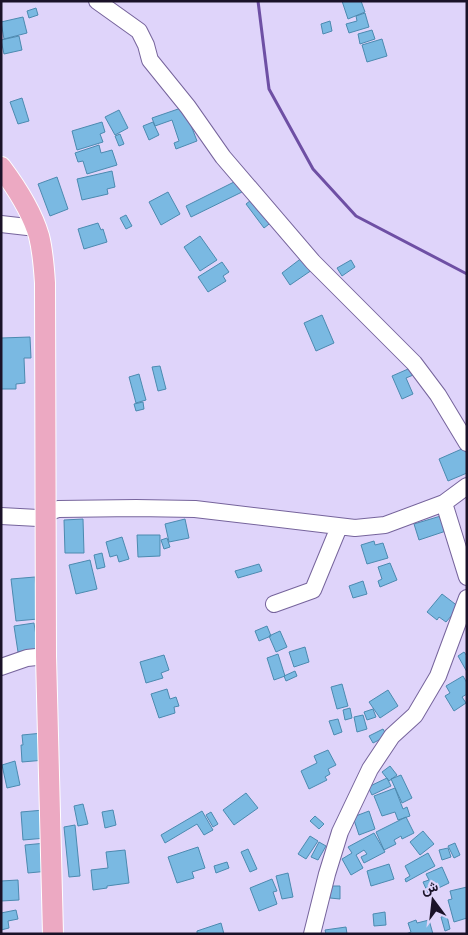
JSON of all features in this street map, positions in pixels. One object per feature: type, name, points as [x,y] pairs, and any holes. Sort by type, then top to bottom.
[{"type":"main road","points":[[1,168],[14,185],[36,228],[42,253],[45,283],[46,656],[53,934]]},
{"type":"street","points":[[97,1],[138,31],[146,45],[150,60],[188,107],[223,157],[313,262],[414,363],[438,395],[467,442]]},
{"type":"street","points":[[1,224],[36,228]]},
{"type":"street","points":[[1,516],[38,518],[47,512],[58,509],[195,509],[339,527],[368,528],[385,525],[444,504],[467,486]]},
{"type":"street","points":[[444,504],[467,577]]},
{"type":"street","points":[[274,604],[313,590],[339,527]]},
{"type":"street","points":[[312,934],[340,832],[370,769],[392,736],[414,715],[438,676],[467,598]]},
{"type":"street","points":[[1,667],[27,658],[46,656]]},
{"type":"building","points":[[342,1],[361,1],[365,12],[348,19]]},
{"type":"building","points":[[36,8],[38,15],[29,18],[27,11]]},
{"type":"building","points":[[365,13],[369,27],[349,33],[346,24],[357,21],[356,16]]},
{"type":"building","points":[[23,17],[27,33],[4,39],[1,22]]},
{"type":"building","points":[[330,21],[332,31],[323,34],[321,24]]},
{"type":"building","points":[[372,30],[375,39],[360,44],[358,34]]},
{"type":"building","points":[[19,36],[22,50],[4,54],[1,40]]},
{"type":"building","points":[[382,39],[387,56],[367,62],[362,45]]},
{"type":"building","points":[[22,98],[29,121],[18,124],[10,102]]},
{"type":"building","points":[[184,107],[197,141],[176,149],[174,143],[179,141],[172,120],[155,126],[152,118]]},
{"type":"building","points":[[119,110],[128,128],[115,135],[105,117]]},
{"type":"building","points":[[102,122],[105,132],[100,134],[103,142],[77,150],[72,131]]},
{"type":"building","points":[[153,122],[159,135],[149,140],[143,126]]},
{"type":"building","points":[[120,134],[124,144],[119,146],[115,136]]},
{"type":"building","points":[[99,145],[101,153],[112,150],[117,165],[87,174],[83,161],[78,162],[75,153]]},
{"type":"building","points":[[112,171],[115,187],[107,189],[108,194],[82,200],[77,179]]},
{"type":"building","points":[[57,177],[68,209],[50,216],[38,184]]},
{"type":"building","points":[[236,181],[242,192],[191,217],[186,206]]},
{"type":"building","points":[[168,192],[180,214],[161,225],[149,202]]},
{"type":"building","points":[[255,197],[273,221],[264,228],[246,204]]},
{"type":"building","points":[[126,215],[132,226],[126,229],[120,218]]},
{"type":"building","points":[[98,223],[101,230],[103,229],[107,242],[84,249],[78,229]]},
{"type":"building","points":[[200,236],[217,260],[200,271],[184,247]]},
{"type":"building","points":[[303,257],[312,270],[290,285],[282,273]]},
{"type":"building","points":[[351,260],[355,267],[342,276],[337,268]]},
{"type":"building","points":[[222,262],[229,272],[223,276],[226,281],[208,292],[198,277]]},
{"type":"building","points":[[322,315],[334,343],[316,351],[304,323]]},
{"type":"building","points":[[30,337],[31,358],[24,358],[25,383],[16,384],[16,389],[1,389],[1,338]]},
{"type":"building","points":[[160,366],[166,389],[158,391],[152,367]]},
{"type":"building","points":[[415,366],[418,373],[406,378],[413,394],[402,399],[392,376]]},
{"type":"building","points":[[139,374],[146,400],[136,403],[129,377]]},
{"type":"building","points":[[143,402],[144,409],[136,411],[134,404]]},
{"type":"building","points":[[464,448],[467,454],[467,473],[448,481],[439,459]]},
{"type":"building","points":[[444,515],[449,530],[419,540],[414,524]]},
{"type":"building","points":[[83,519],[84,553],[65,553],[64,520]]},
{"type":"building","points":[[185,519],[189,538],[169,542],[165,524]]},
{"type":"building","points":[[137,535],[160,535],[160,556],[138,557]]},
{"type":"building","points":[[122,537],[129,559],[119,562],[117,555],[110,557],[106,542]]},
{"type":"building","points":[[167,538],[170,547],[164,549],[161,540]]},
{"type":"building","points":[[374,541],[375,545],[383,543],[388,558],[367,564],[361,545]]},
{"type":"building","points":[[102,553],[105,567],[97,569],[94,555]]},
{"type":"building","points":[[90,560],[97,589],[76,594],[69,565]]},
{"type":"building","points":[[390,563],[397,580],[380,587],[378,581],[382,579],[378,567]]},
{"type":"building","points":[[259,564],[262,571],[238,578],[235,571]]},
{"type":"building","points":[[35,577],[38,619],[16,621],[11,579]]},
{"type":"building","points":[[363,581],[367,594],[353,598],[349,586]]},
{"type":"building","points":[[442,594],[459,607],[446,622],[439,617],[437,620],[427,612]]},
{"type":"building","points":[[34,623],[38,649],[18,652],[14,626]]},
{"type":"building","points":[[267,626],[271,636],[259,641],[255,631]]},
{"type":"building","points":[[280,631],[287,647],[276,652],[269,636]]},
{"type":"building","points":[[305,647],[309,662],[294,667],[289,652]]},
{"type":"building","points":[[464,652],[467,656],[467,672],[458,656]]},
{"type":"building","points":[[278,654],[285,676],[274,680],[267,658]]},
{"type":"building","points":[[164,655],[169,670],[161,673],[163,678],[146,683],[140,662]]},
{"type":"building","points":[[295,671],[297,676],[286,681],[284,676]]},
{"type":"building","points":[[463,676],[467,683],[467,694],[462,697],[466,703],[454,711],[445,696],[450,693],[446,686]]},
{"type":"building","points":[[342,684],[348,706],[337,709],[331,687]]},
{"type":"building","points":[[167,689],[170,699],[176,697],[179,706],[174,707],[175,713],[159,718],[151,694]]},
{"type":"building","points":[[388,690],[398,706],[380,718],[369,702]]},
{"type":"building","points":[[350,708],[352,718],[345,720],[343,710]]},
{"type":"building","points":[[373,709],[376,717],[367,720],[364,712]]},
{"type":"building","points":[[363,715],[367,729],[357,732],[354,717]]},
{"type":"building","points":[[338,719],[342,732],[334,735],[329,721]]},
{"type":"building","points":[[383,729],[387,736],[373,743],[369,736]]},
{"type":"building","points":[[43,733],[45,760],[22,762],[22,735]]},
{"type":"building","points":[[328,750],[336,765],[328,769],[330,774],[325,777],[327,780],[309,789],[301,771],[317,763],[314,756]]},
{"type":"building","points":[[15,761],[20,785],[7,788],[2,765]]},
{"type":"building","points":[[390,766],[397,775],[389,781],[382,772]]},
{"type":"building","points":[[401,775],[412,798],[402,803],[391,779]]},
{"type":"building","points":[[387,778],[391,786],[372,795],[368,787]]},
{"type":"building","points":[[395,788],[403,809],[407,807],[410,816],[398,820],[395,812],[382,816],[374,796]]},
{"type":"building","points":[[246,793],[258,808],[234,825],[223,810]]},
{"type":"building","points":[[83,804],[88,824],[78,826],[74,806]]},
{"type":"building","points":[[44,810],[46,838],[23,840],[21,812]]},
{"type":"building","points":[[113,810],[116,825],[105,828],[102,812]]},
{"type":"building","points":[[202,811],[213,830],[204,835],[197,824],[165,843],[161,835]]},
{"type":"building","points":[[369,811],[375,829],[359,835],[353,817]]},
{"type":"building","points":[[211,812],[218,824],[213,827],[206,815]]},
{"type":"building","points":[[315,816],[324,824],[319,829],[310,821]]},
{"type":"building","points":[[406,817],[414,833],[402,839],[401,836],[394,840],[396,844],[384,850],[376,832]]},
{"type":"building","points":[[75,825],[80,876],[69,877],[64,827]]},
{"type":"building","points":[[423,831],[434,844],[420,855],[410,842]]},
{"type":"building","points":[[374,833],[385,852],[364,863],[361,857],[367,854],[364,850],[356,855],[363,868],[351,875],[342,859],[352,853],[348,847]]},
{"type":"building","points":[[310,836],[318,841],[306,859],[298,854]]},
{"type":"building","points":[[319,842],[326,846],[318,860],[311,857]]},
{"type":"building","points":[[46,843],[49,871],[28,873],[25,845]]},
{"type":"building","points":[[455,843],[460,855],[454,858],[448,846]]},
{"type":"building","points":[[198,847],[205,868],[192,872],[194,878],[177,883],[168,857]]},
{"type":"building","points":[[448,848],[451,857],[442,860],[439,850]]},
{"type":"building","points":[[248,849],[257,869],[250,872],[241,852]]},
{"type":"building","points":[[125,850],[129,883],[93,890],[91,870],[108,868],[106,852]]},
{"type":"building","points":[[428,853],[435,866],[406,882],[405,879],[410,876],[405,866]]},
{"type":"building","points":[[227,862],[229,868],[216,873],[214,866]]},
{"type":"building","points":[[389,864],[394,879],[371,886],[367,871]]},
{"type":"building","points":[[442,867],[449,883],[428,893],[423,882],[429,880],[426,874]]},
{"type":"building","points":[[288,873],[293,897],[282,899],[276,876]]},
{"type":"building","points":[[272,879],[277,891],[273,892],[277,904],[259,911],[250,888]]},
{"type":"building","points":[[18,880],[19,900],[1,901],[1,881]]},
{"type":"building","points":[[330,886],[340,886],[340,899],[330,898]]},
{"type":"building","points":[[467,887],[467,918],[454,922],[448,900],[452,899],[450,891]]},
{"type":"building","points":[[16,910],[18,919],[8,921],[9,928],[1,930],[1,913]]},
{"type":"building","points":[[385,912],[386,925],[374,926],[373,914]]},
{"type":"building","points":[[447,916],[450,929],[445,931],[441,917]]},
{"type":"building","points":[[416,920],[417,923],[429,920],[433,934],[406,934],[411,932],[408,923]]},
{"type":"building","points":[[221,923],[224,934],[197,934],[197,931]]},
{"type":"building","points":[[346,927],[347,934],[326,934],[325,930]]},
{"type":"waterway","points":[[258,1],[269,89],[313,169],[356,216],[467,274]]}]
